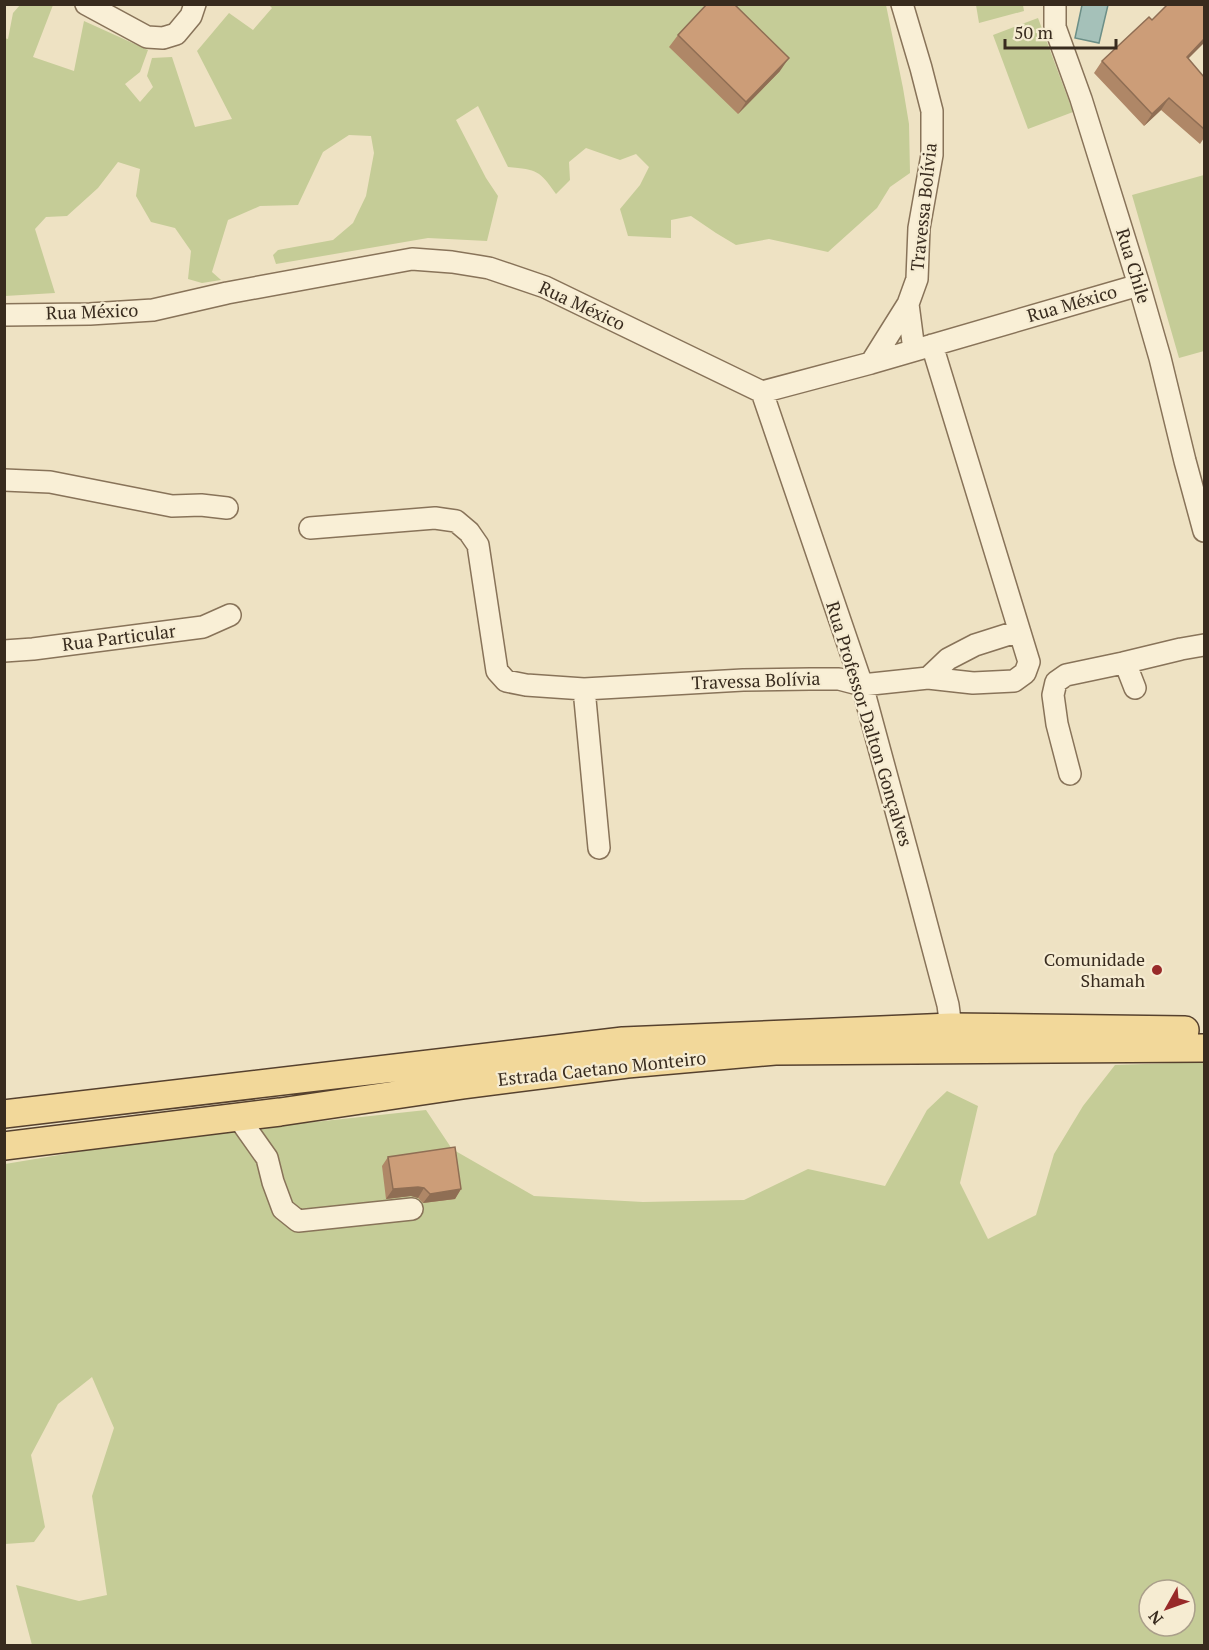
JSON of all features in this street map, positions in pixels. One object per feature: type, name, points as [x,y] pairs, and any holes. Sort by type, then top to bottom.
[{"type":"main road","name":"Estrada Caetano Monteiro","points":[[4,1114],[623,1041],[951,1027],[1204,1029]]},
{"type":"main road","name":"Estrada Caetano Monteiro","points":[[4,1146],[238,1117],[463,1084],[627,1064],[775,1051],[1204,1048]]},
{"type":"street","points":[[86,4],[147,37],[163,38],[176,34],[193,10]]},
{"type":"street","name":"Travessa Bolívia","points":[[871,363],[908,304],[917,279],[920,228],[932,155],[932,111],[902,4]]},
{"type":"street","name":"Rua Chile","points":[[1055,4],[1055,27],[1081,99],[1160,358],[1195,460],[1204,531]]},
{"type":"street","name":"Rua México","points":[[4,315],[90,314],[153,310],[227,293],[412,259],[452,262],[489,268],[545,286],[762,392],[871,363],[1139,285]]},
{"type":"street","name":"Travessa Bolívia","points":[[310,528],[435,518],[456,521],[469,532],[478,545],[497,671],[506,681],[526,685],[584,688],[743,680],[839,679],[861,685],[928,678],[973,683],[1014,681],[1025,673],[1029,662],[908,304]]},
{"type":"street","name":"Rua Professor Dalton Gonçalves","points":[[762,392],[861,685],[948,1005],[951,1027]]},
{"type":"street","points":[[4,480],[50,482],[172,506],[201,505],[227,508]]},
{"type":"street","name":"Rua Particular","points":[[4,651],[203,627],[230,615]]},
{"type":"street","points":[[928,678],[948,658],[975,645],[1019,631]]},
{"type":"street","points":[[1070,774],[1053,695],[1056,682],[1066,675],[1204,645]]},
{"type":"street","points":[[1123,663],[1135,688]]},
{"type":"street","points":[[584,688],[600,848]]},
{"type":"street","points":[[238,1117],[267,1158],[283,1209],[298,1221],[412,1209]]},
{"type":"green space","points":[[20,5],[53,5],[33,57],[74,71],[84,21],[148,50],[140,72],[125,84],[140,102],[153,87],[147,76],[152,58],[172,57],[195,127],[232,119],[197,51],[229,13],[253,30],[272,8],[269,5],[886,5],[909,124],[910,173],[890,187],[877,208],[828,252],[769,239],[736,245],[691,216],[671,220],[671,238],[628,236],[620,209],[640,185],[649,167],[636,154],[620,160],[586,148],[569,162],[570,180],[556,194],[546,180],[537,173],[508,167],[478,106],[456,120],[498,196],[487,241],[428,238],[276,264],[273,255],[278,250],[333,240],[353,223],[366,196],[374,153],[371,136],[349,135],[323,152],[298,205],[260,206],[228,220],[212,272],[221,280],[202,283],[188,279],[191,251],[175,228],[151,222],[136,196],[140,169],[118,162],[98,188],[67,216],[46,217],[35,229],[55,293],[5,296],[4,38],[8,39],[13,13]]},
{"type":"green space","points":[[976,5],[1023,5],[1024,11],[979,23]]},
{"type":"green space","points":[[1038,18],[1073,112],[1028,129],[993,35]]},
{"type":"green space","points":[[1204,175],[1204,351],[1179,358],[1132,195]]},
{"type":"green space","points":[[1204,1062],[1204,1645],[32,1645],[16,1585],[79,1601],[107,1595],[92,1496],[114,1428],[92,1377],[58,1404],[31,1455],[45,1527],[34,1542],[5,1544],[5,1164],[156,1139],[426,1110],[452,1149],[534,1196],[643,1202],[744,1200],[808,1169],[885,1186],[927,1110],[947,1091],[978,1106],[960,1183],[988,1239],[1036,1215],[1054,1154],[1083,1106],[1115,1065]]},
{"type":"water","points":[[1082,5],[1108,5],[1099,43],[1075,38]]},
{"type":"building","points":[[707,4],[734,4],[789,58],[746,102],[678,35]]},
{"type":"building","points":[[1168,4],[1204,4],[1204,39],[1187,57],[1204,77],[1204,129],[1169,98],[1152,114],[1102,61],[1149,17],[1152,20]]},
{"type":"building","points":[[455,1147],[461,1189],[430,1194],[424,1188],[418,1187],[393,1189],[388,1157]]},
{"type":"place","name":"Comunidade Shamah","points":[[1157,970]]}]
